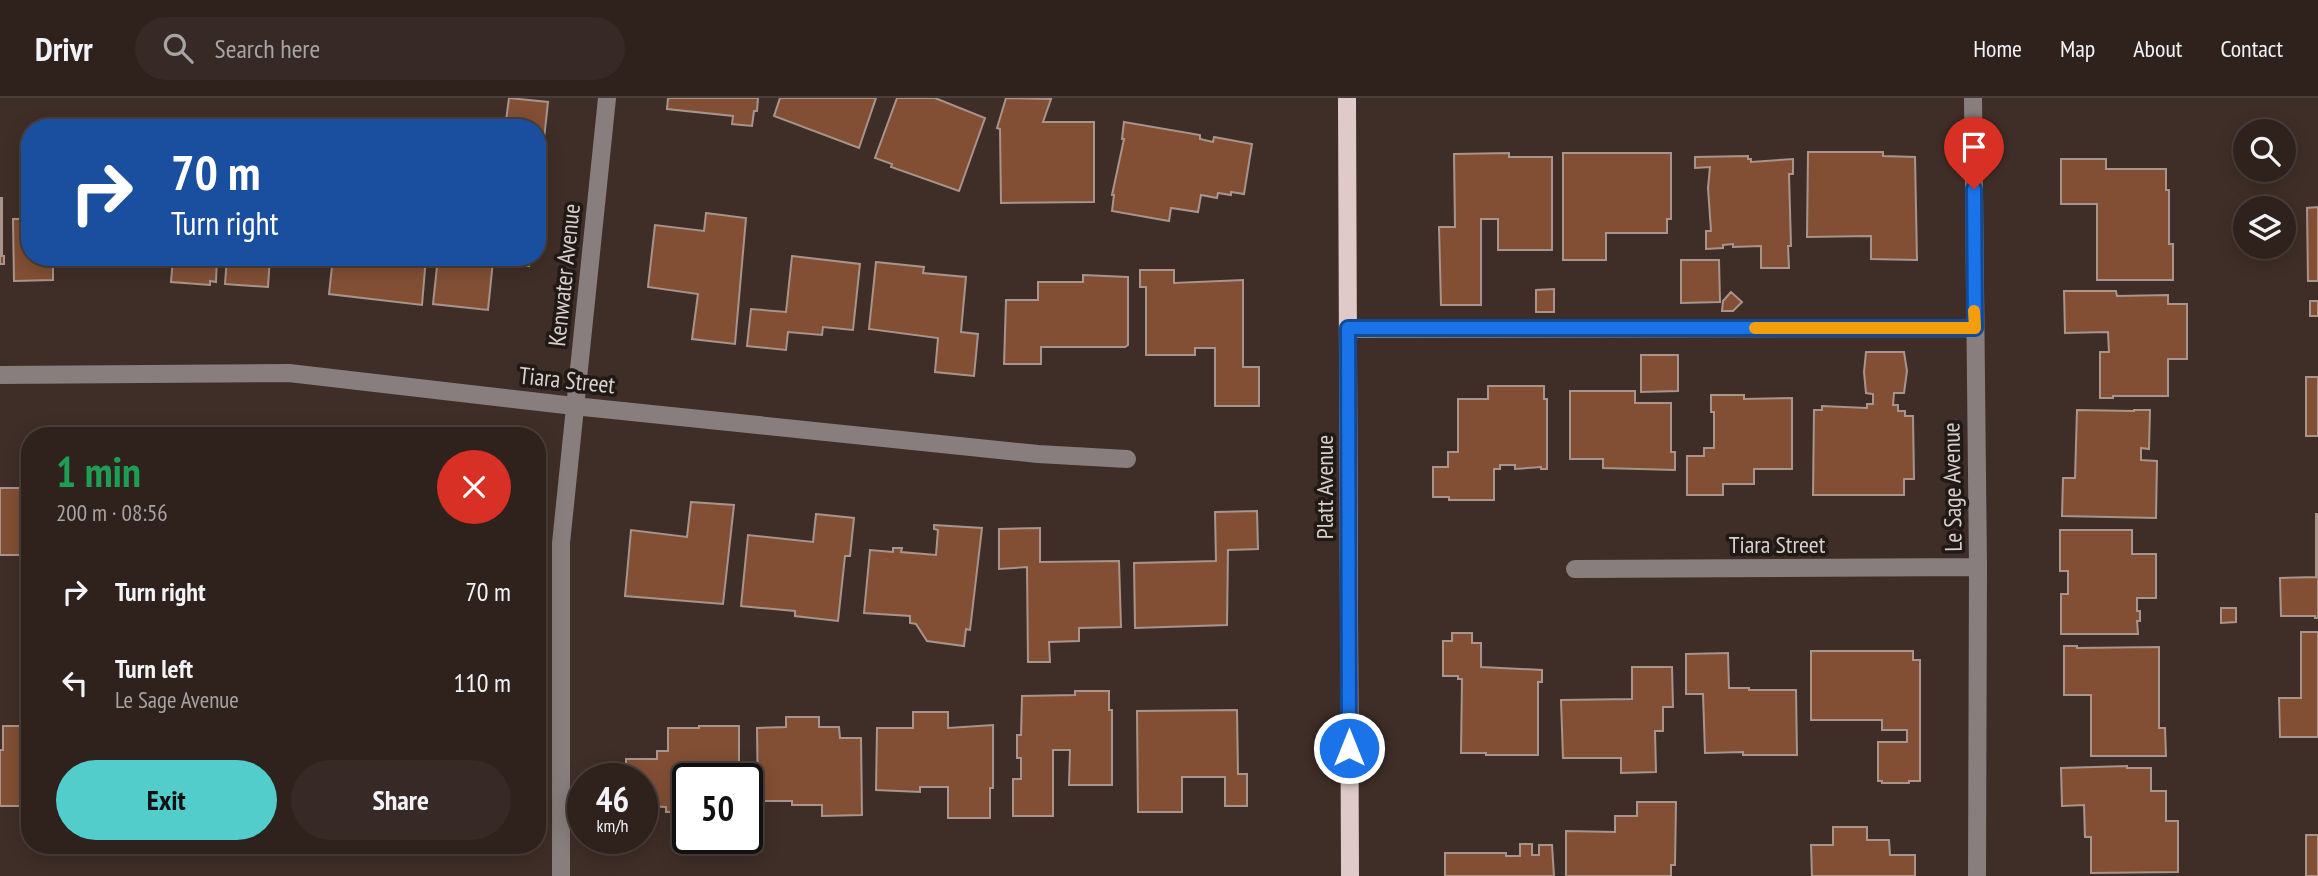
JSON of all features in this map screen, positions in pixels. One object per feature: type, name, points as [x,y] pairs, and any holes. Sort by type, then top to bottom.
[{"type":"main road","name":"Platt Avenue","points":[[1347,98],[1350,876]]},
{"type":"street","name":"Kenwater Avenue","points":[[561,876],[561,543],[607,98]]},
{"type":"street","name":"Le Sage Avenue","points":[[1973,98],[1978,567],[1977,876]]},
{"type":"street","points":[[1348,328],[1975,328]]},
{"type":"street","name":"Tiara Street","points":[[0,375],[289,373],[574,406],[1038,454],[1127,459]]},
{"type":"street","name":"Tiara Street","points":[[1576,569],[1978,567]]},
{"type":"building","points":[[509,98],[548,102],[546,120],[506,119]]},
{"type":"building","points":[[668,98],[758,98],[752,126],[732,124],[733,116],[667,109]]},
{"type":"building","points":[[780,98],[876,98],[859,148],[774,116]]},
{"type":"building","points":[[897,98],[935,98],[985,118],[959,191],[891,167],[892,164],[875,158]]},
{"type":"building","points":[[1006,98],[1051,99],[1043,122],[1094,122],[1094,202],[1001,203],[1000,129],[997,128]]},
{"type":"building","points":[[1124,122],[1200,135],[1200,139],[1213,142],[1214,137],[1252,144],[1244,194],[1218,193],[1217,198],[1201,195],[1198,212],[1171,208],[1169,221],[1112,211],[1112,195],[1124,139]]},
{"type":"building","points":[[1808,152],[1883,152],[1883,156],[1915,157],[1917,260],[1871,259],[1871,236],[1807,237]]},
{"type":"building","points":[[1509,153],[1509,157],[1552,157],[1552,250],[1498,250],[1498,219],[1481,219],[1481,305],[1441,305],[1439,227],[1455,227],[1454,154]]},
{"type":"building","points":[[1563,153],[1671,153],[1671,219],[1667,219],[1667,233],[1606,233],[1606,260],[1563,260]]},
{"type":"building","points":[[1748,156],[1751,162],[1793,159],[1793,174],[1789,174],[1789,268],[1761,268],[1761,246],[1733,247],[1733,244],[1723,245],[1723,248],[1706,249],[1706,231],[1711,231],[1708,188],[1710,167],[1695,168],[1695,157]]},
{"type":"building","points":[[2061,159],[2106,159],[2106,169],[2166,169],[2166,190],[2169,190],[2169,244],[2173,244],[2173,280],[2097,280],[2097,204],[2061,204]]},
{"type":"building","points":[[2,198],[4,264],[0,264]]},
{"type":"building","points":[[2318,207],[2318,281],[2308,281],[2307,208]]},
{"type":"building","points":[[706,213],[746,218],[735,344],[692,339],[698,294],[648,287],[655,225],[704,231]]},
{"type":"building","points":[[13,219],[21,219],[21,266],[53,266],[53,280],[14,281]]},
{"type":"building","points":[[792,256],[860,264],[853,330],[823,327],[822,335],[788,332],[786,350],[747,346],[751,309],[786,312]]},
{"type":"building","points":[[1681,260],[1719,260],[1720,302],[1681,303]]},
{"type":"building","points":[[876,262],[924,267],[923,273],[966,277],[961,332],[978,334],[974,376],[935,372],[938,338],[869,329]]},
{"type":"building","points":[[172,266],[217,266],[216,282],[210,281],[210,285],[171,282]]},
{"type":"building","points":[[226,266],[269,266],[268,287],[225,284]]},
{"type":"building","points":[[332,266],[425,266],[422,305],[329,294]]},
{"type":"building","points":[[437,266],[492,266],[488,310],[433,304]]},
{"type":"building","points":[[1140,270],[1174,270],[1174,283],[1243,280],[1243,367],[1259,367],[1259,406],[1215,406],[1215,348],[1195,348],[1195,355],[1146,355],[1146,287],[1140,287]]},
{"type":"building","points":[[1083,275],[1128,277],[1128,345],[1041,347],[1041,364],[1004,364],[1006,300],[1038,300],[1038,282],[1083,282]]},
{"type":"building","points":[[1554,289],[1554,312],[1536,312],[1536,290]]},
{"type":"building","points":[[2064,291],[2116,291],[2117,296],[2168,295],[2168,304],[2187,304],[2187,359],[2168,359],[2168,396],[2100,398],[2100,352],[2109,352],[2108,332],[2065,333]]},
{"type":"building","points":[[1731,292],[1742,302],[1733,311],[1722,311],[1723,301]]},
{"type":"building","points":[[2310,301],[2318,301],[2318,316],[2310,316]]},
{"type":"building","points":[[1866,352],[1904,352],[1907,371],[1904,393],[1894,393],[1893,405],[1898,405],[1898,411],[1905,411],[1905,416],[1913,416],[1914,479],[1904,479],[1904,495],[1813,495],[1814,410],[1822,410],[1822,406],[1867,408],[1867,404],[1873,404],[1873,394],[1866,393]]},
{"type":"building","points":[[1641,355],[1678,355],[1678,391],[1641,392]]},
{"type":"building","points":[[2306,377],[2318,377],[2318,436],[2306,436]]},
{"type":"building","points":[[1488,386],[1544,386],[1544,399],[1547,399],[1547,469],[1515,469],[1515,465],[1500,465],[1500,469],[1494,469],[1494,500],[1449,500],[1449,497],[1433,497],[1433,467],[1448,467],[1448,452],[1458,452],[1458,399],[1488,399]]},
{"type":"building","points":[[1570,391],[1635,391],[1635,403],[1671,403],[1671,452],[1675,452],[1675,470],[1603,468],[1603,459],[1570,459]]},
{"type":"building","points":[[1711,395],[1744,395],[1744,399],[1792,398],[1792,469],[1754,469],[1754,484],[1723,484],[1723,495],[1687,495],[1687,456],[1704,456],[1704,448],[1714,448]]},
{"type":"building","points":[[2077,410],[2150,410],[2149,449],[2141,448],[2141,460],[2157,461],[2156,518],[2062,516],[2063,478],[2075,478]]},
{"type":"building","points":[[0,488],[21,488],[21,555],[0,555]]},
{"type":"building","points":[[691,502],[734,505],[723,604],[625,596],[631,530],[687,537]]},
{"type":"building","points":[[1257,511],[1258,549],[1228,550],[1227,625],[1135,628],[1134,563],[1216,561],[1215,512]]},
{"type":"building","points":[[816,514],[854,518],[850,556],[845,556],[838,621],[795,616],[795,611],[741,606],[748,535],[813,542]]},
{"type":"building","points":[[2316,514],[2318,618],[2281,616],[2280,578],[2316,577]]},
{"type":"building","points":[[934,525],[982,528],[970,630],[966,629],[964,646],[927,641],[916,624],[910,623],[910,616],[864,613],[870,550],[893,552],[893,548],[902,548],[901,552],[936,555],[938,530],[934,529]]},
{"type":"building","points":[[1040,528],[1040,562],[1119,561],[1121,627],[1079,628],[1079,641],[1049,642],[1050,662],[1028,662],[1027,567],[999,569],[999,529]]},
{"type":"building","points":[[2060,530],[2132,530],[2132,554],[2156,554],[2156,598],[2137,598],[2137,611],[2140,611],[2140,621],[2137,621],[2138,634],[2061,634],[2061,594],[2068,594],[2068,571],[2060,571]]},
{"type":"building","points":[[2221,608],[2236,608],[2236,622],[2221,623]]},
{"type":"building","points":[[2301,632],[2318,632],[2318,737],[2280,737],[2279,698],[2301,698]]},
{"type":"building","points":[[1452,633],[1472,633],[1472,643],[1481,643],[1481,667],[1542,670],[1542,682],[1538,682],[1538,755],[1461,753],[1462,679],[1458,679],[1458,676],[1443,676],[1443,641],[1452,641]]},
{"type":"building","points":[[2064,646],[2159,647],[2159,728],[2165,728],[2166,756],[2091,756],[2091,695],[2064,695]]},
{"type":"building","points":[[1811,651],[1913,651],[1913,660],[1920,660],[1920,781],[1878,781],[1878,742],[1907,742],[1907,730],[1882,730],[1882,720],[1811,720]]},
{"type":"building","points":[[1728,653],[1729,688],[1796,690],[1797,755],[1705,753],[1703,694],[1686,694],[1686,654]]},
{"type":"building","points":[[1632,667],[1672,667],[1673,707],[1663,707],[1663,731],[1655,731],[1656,772],[1621,773],[1621,758],[1563,758],[1561,700],[1632,699]]},
{"type":"building","points":[[1075,691],[1109,691],[1109,710],[1112,710],[1112,785],[1069,785],[1070,750],[1053,750],[1053,816],[1013,816],[1013,779],[1021,779],[1017,735],[1021,735],[1022,696],[1075,695]]},
{"type":"building","points":[[1237,710],[1238,774],[1247,774],[1247,806],[1225,806],[1225,777],[1182,777],[1182,812],[1138,812],[1137,711]]},
{"type":"building","points":[[913,712],[948,712],[948,728],[993,725],[990,818],[948,818],[948,787],[920,787],[920,792],[876,790],[877,728],[913,728]]},
{"type":"building","points":[[786,717],[819,717],[819,727],[839,727],[840,738],[861,738],[862,815],[822,816],[822,805],[763,801],[763,763],[757,763],[757,728],[786,727]]},
{"type":"building","points":[[3,726],[21,726],[21,806],[0,806],[0,750],[3,750]]},
{"type":"building","points":[[739,726],[739,763],[672,763],[672,812],[666,812],[666,807],[658,807],[658,763],[626,763],[626,759],[657,759],[657,751],[668,751],[668,728]]},
{"type":"building","points":[[2061,768],[2151,768],[2151,791],[2166,791],[2166,821],[2178,821],[2178,872],[2091,873],[2091,837],[2085,837],[2084,805],[2062,806]]},
{"type":"building","points":[[1637,802],[1676,802],[1675,865],[1671,865],[1671,876],[1566,876],[1566,831],[1615,832],[1615,816],[1637,816]]},
{"type":"building","points":[[1833,827],[1867,827],[1867,840],[1889,840],[1890,855],[1915,855],[1915,876],[1812,876],[1811,845],[1833,845]]},
{"type":"building","points":[[2306,835],[2318,835],[2318,876],[2306,876]]},
{"type":"building","points":[[1520,844],[1532,844],[1532,855],[1539,855],[1539,845],[1552,845],[1554,876],[1445,876],[1445,853],[1506,853],[1506,856],[1520,856]]},
{"type":"slow traffic","points":[[1755,328],[1975,328],[1974,311]]},
{"type":"route","points":[[1349,748],[1348,328],[1975,328],[1974,189]]}]
